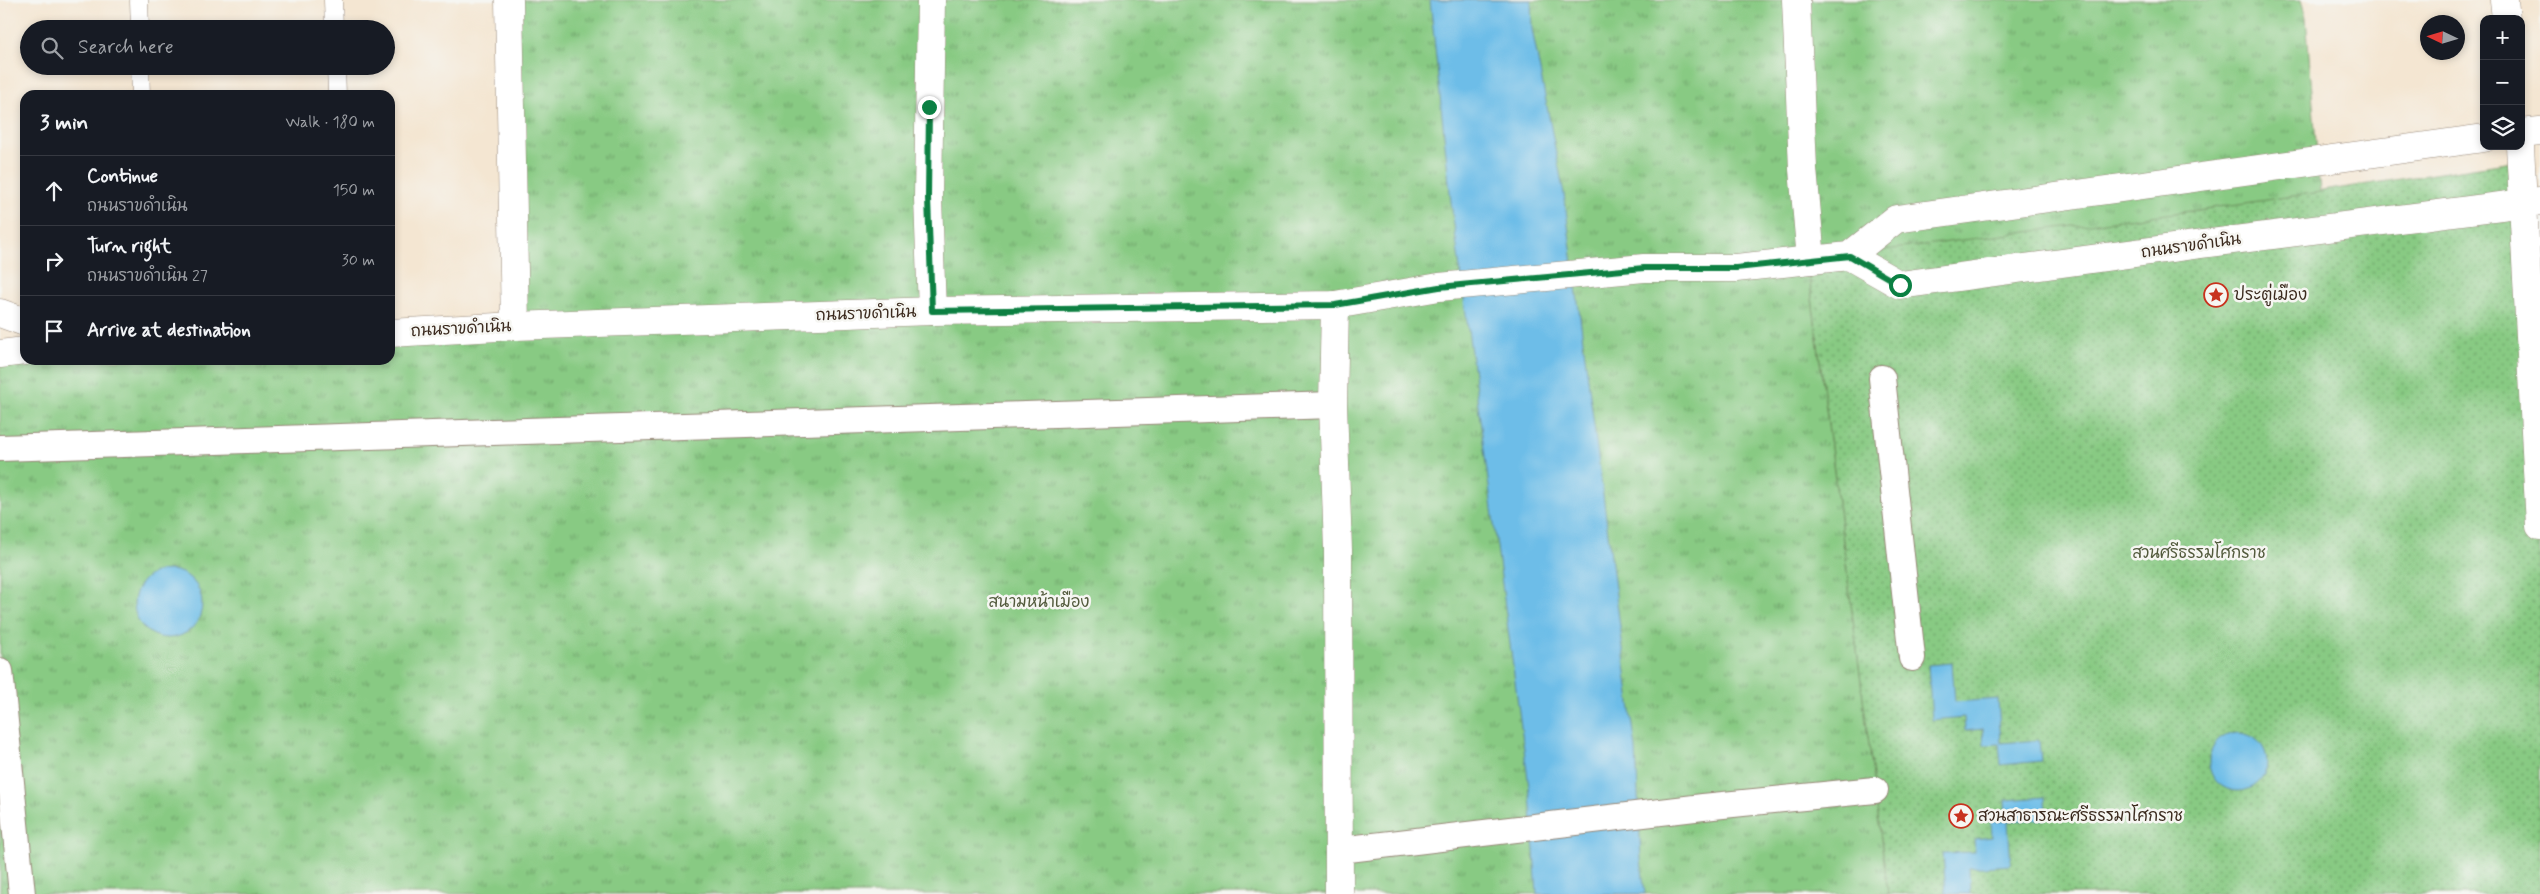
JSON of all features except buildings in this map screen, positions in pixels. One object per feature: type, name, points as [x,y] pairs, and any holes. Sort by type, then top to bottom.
[{"type":"main road","points":[[508,0],[515,326]]},
{"type":"main road","points":[[931,0],[928,198],[932,311]]},
{"type":"main road","points":[[1796,0],[1803,170],[1811,260]]},
{"type":"main road","points":[[2504,0],[2506,15]]},
{"type":"main road","points":[[2525,133],[2540,131]]},
{"type":"main road","points":[[1850,256],[1896,219],[2480,139]]},
{"type":"main road","points":[[2521,150],[2532,202],[2540,526]]},
{"type":"main road","name":"ถนนราขดำเนิน","points":[[395,333],[515,326],[932,311],[1335,305],[1439,287],[1644,268],[1736,268],[1850,256],[1900,285],[2532,202]]},
{"type":"main road","points":[[1335,305],[1333,405],[1338,550],[1339,894]]},
{"type":"main road","points":[[0,314],[20,320]]},
{"type":"main road","points":[[0,354],[20,352]]},
{"type":"street","points":[[1882,378],[1912,658]]},
{"type":"street","points":[[0,448],[1333,405]]},
{"type":"street","points":[[0,671],[22,894]]},
{"type":"street","points":[[1340,850],[1459,834],[1875,790]]},
{"type":"lane","points":[[139,0],[140,20]]},
{"type":"lane","points":[[333,0],[334,20]]},
{"type":"lane","points":[[140,75],[141,90]]},
{"type":"lane","points":[[336,75],[337,90]]},
{"type":"green space","name":"สนามหน้าเมือง","points":[[509,0],[2301,0],[2306,17],[2320,192],[2191,211],[1807,260],[1888,894],[0,894],[0,354],[20,359],[20,365],[395,365],[395,333],[515,326]]},
{"type":"green space","name":"สวนศรีธรรมโศกราช","points":[[2512,162],[2540,526],[2540,894],[1888,894],[1806,251],[2191,211]]},
{"type":"water","points":[[1430,0],[1531,0],[1532,29],[1564,194],[1636,749],[1641,860],[1645,894],[1537,894],[1530,794],[1451,202]]},
{"type":"water","points":[[161,570],[175,570],[187,575],[197,585],[202,597],[202,611],[197,623],[187,633],[175,638],[161,638],[149,633],[139,623],[134,611],[134,597],[139,585],[149,575]]},
{"type":"water","points":[[1952,663],[1955,702],[1998,699],[2001,743],[2039,740],[2041,761],[2001,765],[1999,744],[1984,745],[1983,729],[1965,731],[1964,717],[1932,720],[1928,665]]},
{"type":"water","points":[[2232,733],[2244,733],[2254,737],[2263,746],[2267,768],[2259,783],[2244,791],[2232,791],[2222,787],[2213,778],[2209,768],[2209,756],[2213,746],[2222,737]]},
{"type":"water","points":[[2045,797],[2046,819],[2008,821],[2011,865],[1969,868],[1970,894],[1946,894],[1943,853],[1975,852],[1974,839],[1992,837],[1991,821],[2006,821],[2005,800]]},
{"type":"place","name":"ประตู่เมือง","points":[[2216,295]]},
{"type":"place","name":"สวนสาธารณะศรีธรรมาโศกราช","points":[[1961,816]]},
{"type":"route","points":[[929,107],[928,198],[933,285],[932,311],[1335,305],[1439,287],[1644,268],[1736,268],[1850,256],[1900,285]]}]
